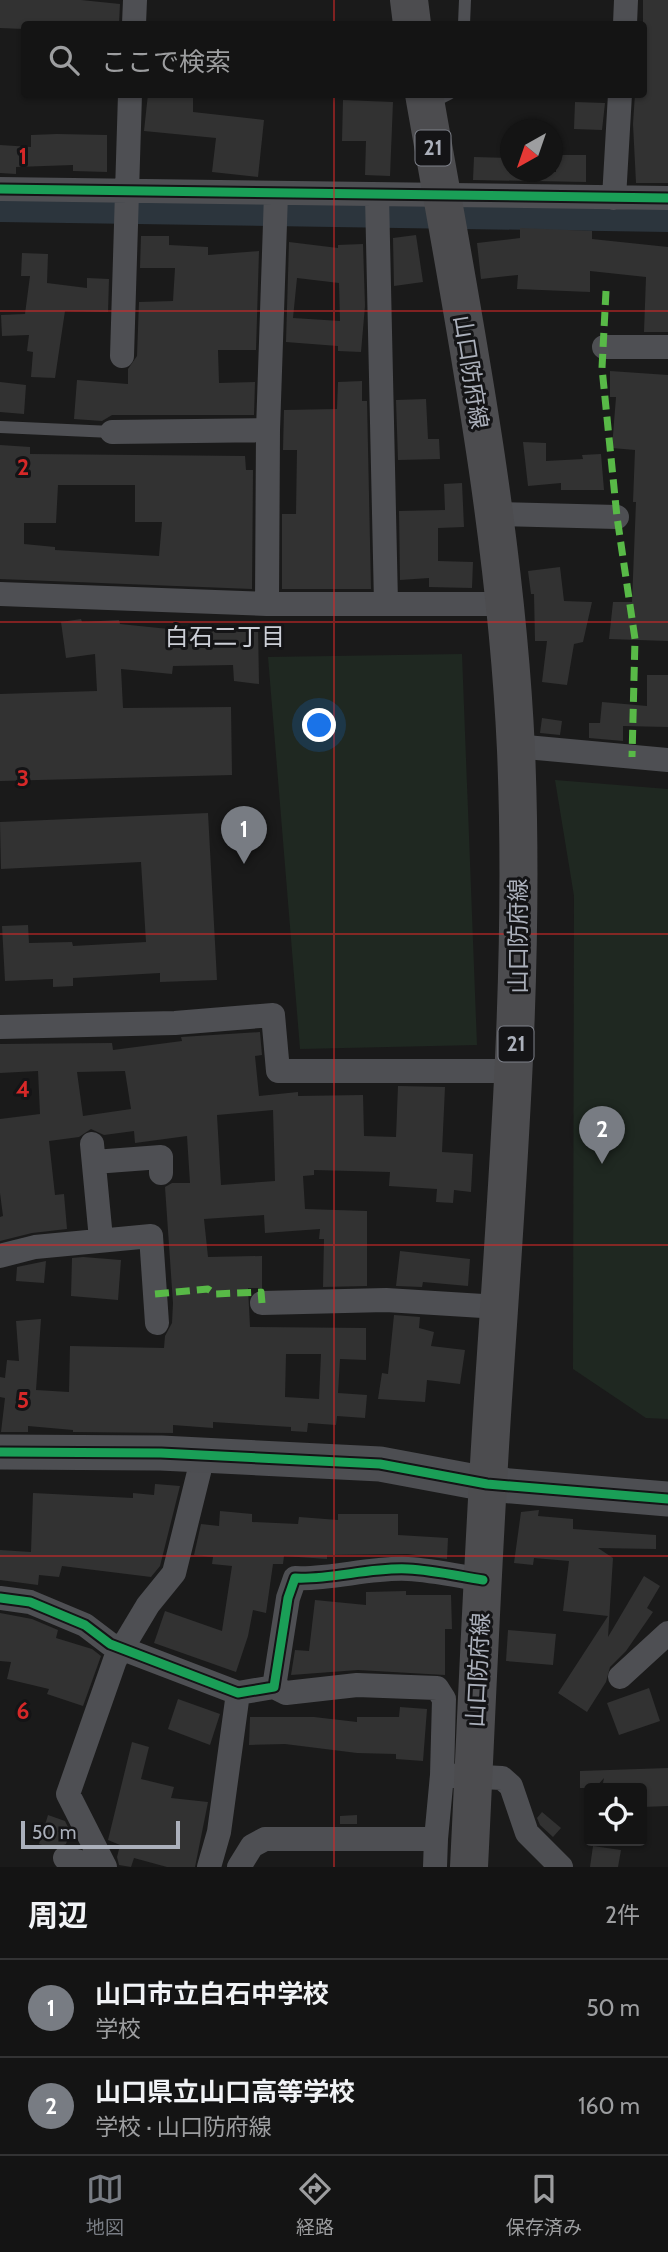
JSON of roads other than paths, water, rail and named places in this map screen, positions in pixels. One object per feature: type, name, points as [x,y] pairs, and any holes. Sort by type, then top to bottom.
[{"type":"main road","points":[[409,0],[412,21]]},
{"type":"main road","name":"山口防府線","points":[[433,98],[444,207],[494,514],[515,746],[519,905],[514,1071],[483,1580],[458,1775],[469,1867]]},
{"type":"street","points":[[134,21],[135,0]]},
{"type":"street","points":[[625,21],[626,0]]},
{"type":"street","points":[[122,356],[130,98]]},
{"type":"street","points":[[614,198],[620,98]]},
{"type":"street","points":[[0,189],[377,196],[444,207],[614,198],[668,198]]},
{"type":"street","points":[[267,604],[268,430],[276,194]]},
{"type":"street","points":[[377,196],[386,603]]},
{"type":"street","points":[[604,346],[668,347]]},
{"type":"street","points":[[112,432],[268,430]]},
{"type":"street","points":[[494,514],[617,517]]},
{"type":"street","points":[[0,594],[267,604],[503,604]]},
{"type":"street","points":[[515,746],[668,760]]},
{"type":"street","points":[[0,1027],[174,1023],[273,1014],[278,1071],[514,1071]]},
{"type":"street","points":[[101,1239],[93,1153],[161,1157],[161,1173]]},
{"type":"street","points":[[0,1256],[36,1247],[151,1236],[157,1323]]},
{"type":"street","points":[[262,1303],[386,1300],[499,1307]]},
{"type":"street","points":[[0,1452],[203,1456],[380,1464],[487,1485],[668,1499]]},
{"type":"street","points":[[102,1867],[68,1794],[122,1649],[148,1605],[174,1573],[203,1456]]},
{"type":"street","points":[[274,1687],[288,1598],[295,1578],[319,1580],[335,1573],[408,1569],[483,1580]]},
{"type":"street","points":[[0,1598],[30,1602],[85,1625],[110,1644],[238,1693],[274,1687],[286,1693],[357,1685],[437,1688],[444,1699],[458,1775],[436,1839],[435,1867]]},
{"type":"street","points":[[620,1677],[668,1633]]},
{"type":"street","points":[[209,1867],[219,1832],[238,1693]]},
{"type":"street","points":[[458,1775],[502,1778],[511,1786],[527,1833],[561,1867]]},
{"type":"street","points":[[239,1867],[252,1846],[265,1839],[436,1839]]},
{"type":"street","points":[[65,1858],[102,1867]]},
{"type":"lane","points":[[464,21],[465,0]]},
{"type":"lane","points":[[0,427],[112,432]]},
{"type":"waterway","points":[[0,203],[668,213]]},
{"type":"place","name":"山口市立白石中学校","points":[[244,864]]},
{"type":"place","name":"山口県立山口高等学校","points":[[602,1164]]},
{"type":"district","name":"白石二丁目","points":[[225,637]]}]
